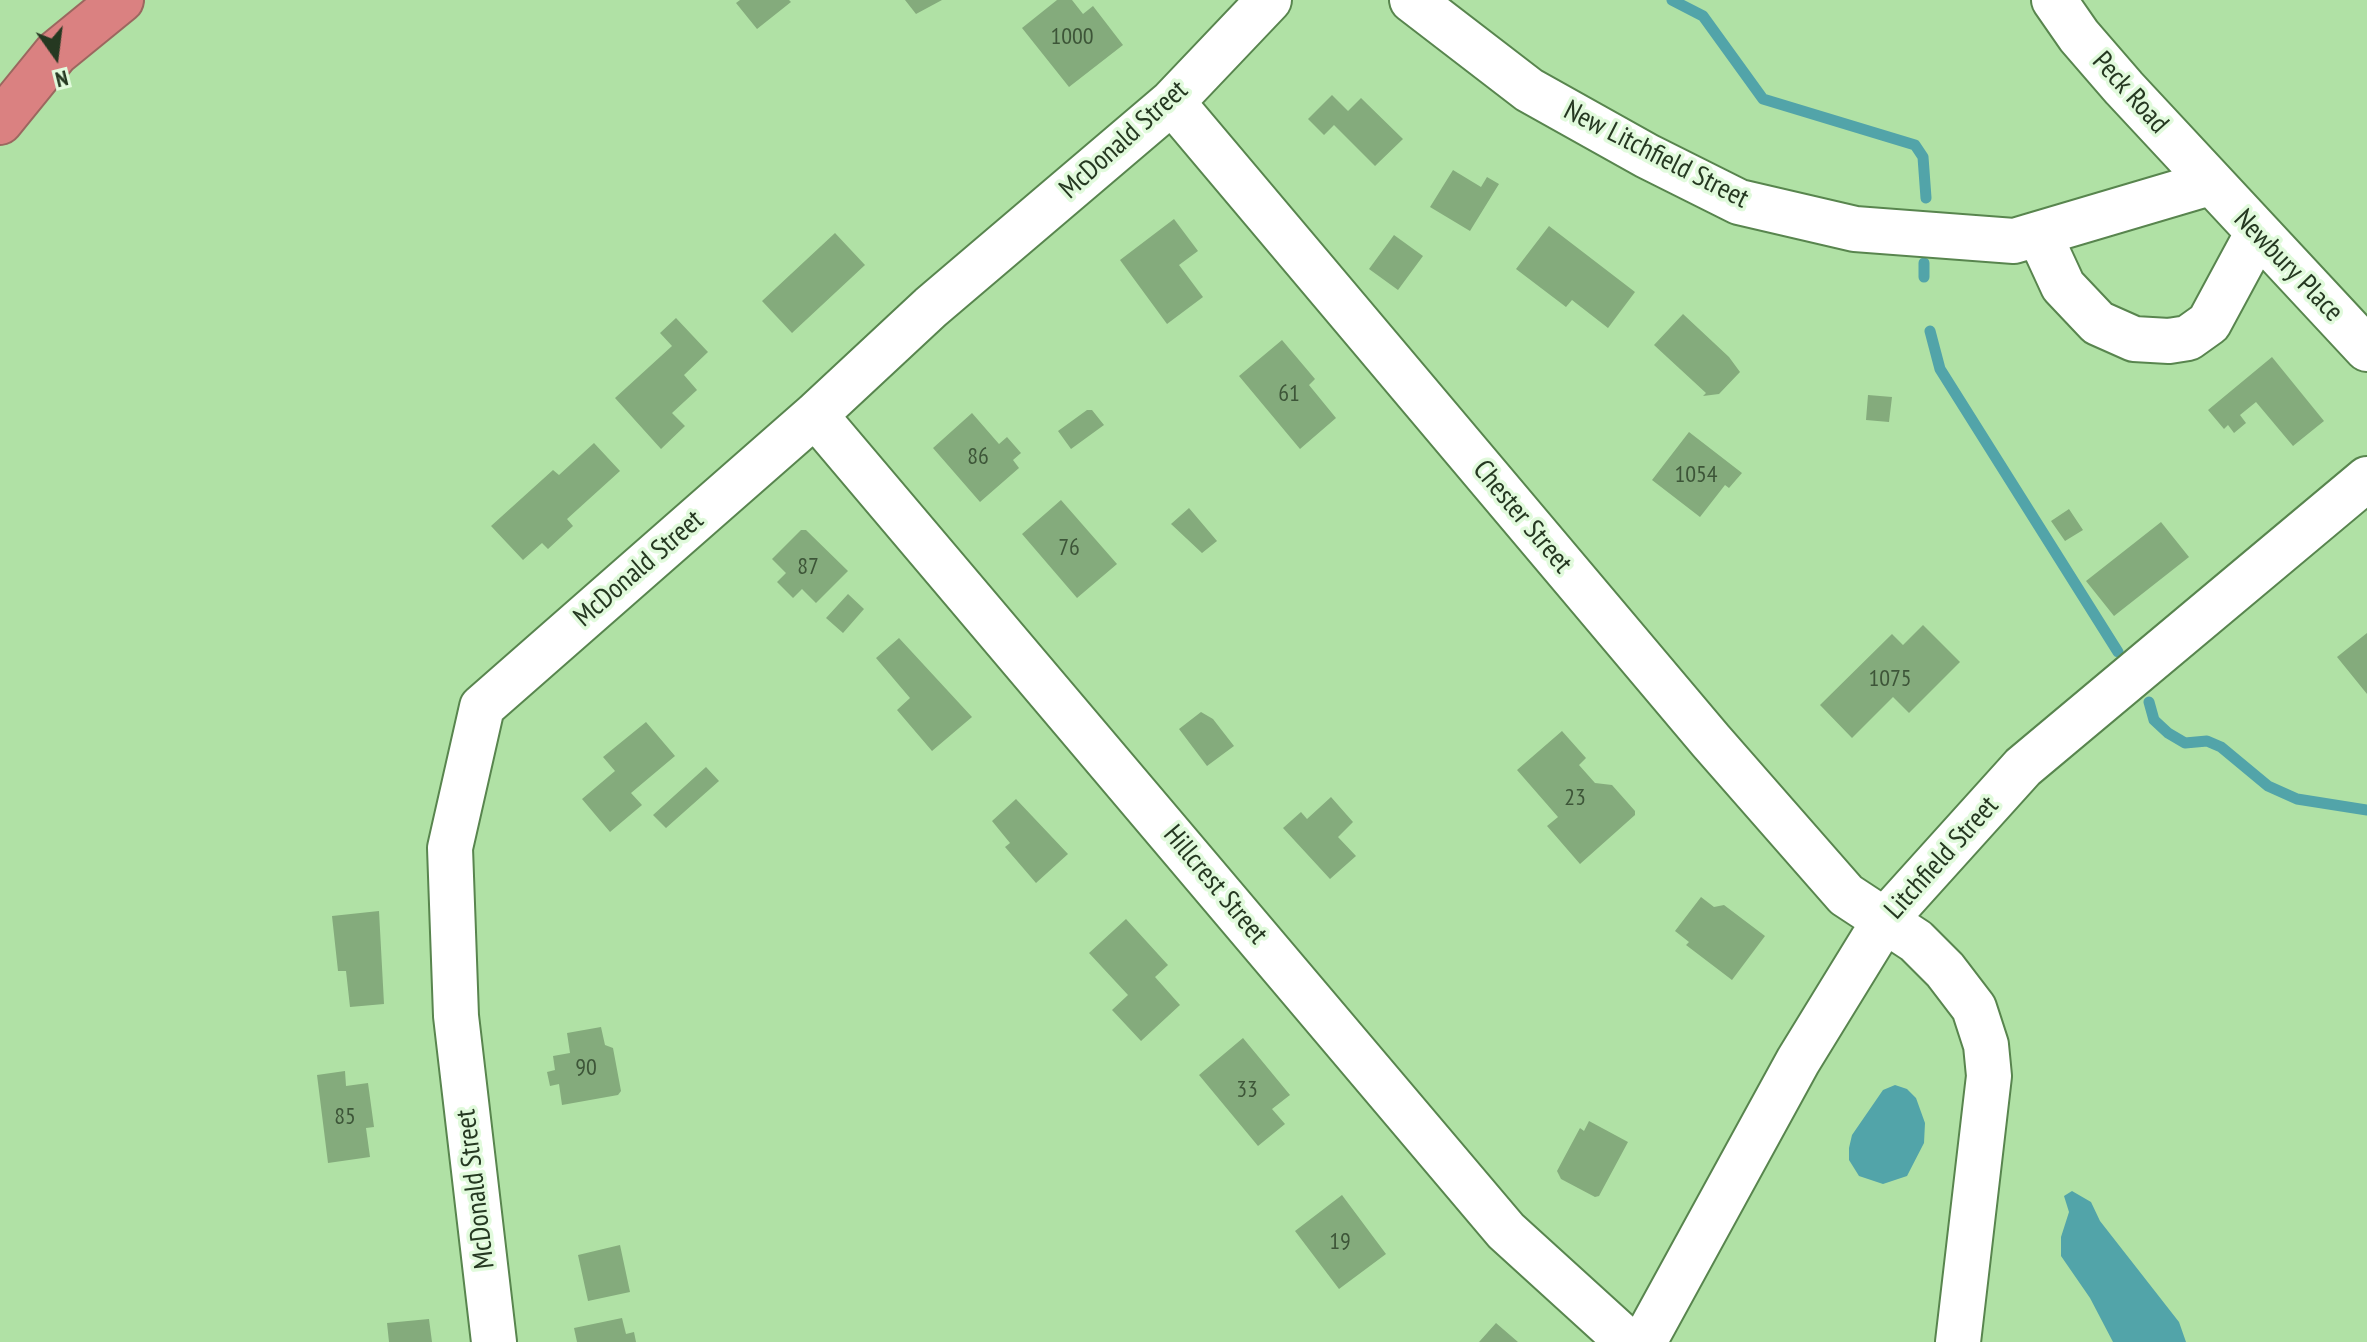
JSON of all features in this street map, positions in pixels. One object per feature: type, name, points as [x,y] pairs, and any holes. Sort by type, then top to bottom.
[{"type":"highway","points":[[0,122],[56,53],[121,0]]},
{"type":"street","name":"McDonald Street","points":[[494,1342],[456,1016],[450,848],[482,707],[815,415],[931,307],[1172,102],[1269,0]]},
{"type":"street","name":"New Litchfield Street","points":[[1412,0],[1529,90],[1739,202],[1855,229],[2014,241],[2210,183]]},
{"type":"street","name":"Peck Road","points":[[2054,0],[2079,36],[2210,183]]},
{"type":"street","name":"Chester Street","points":[[1172,102],[1711,741],[1846,895],[1916,941],[1945,970],[1974,1008],[1986,1045],[1989,1076],[1958,1342]]},
{"type":"street","name":"Newbury Place","points":[[2210,183],[2367,349]]},
{"type":"street","points":[[2039,234],[2063,286],[2098,323],[2134,339],[2169,341],[2188,338],[2209,323],[2257,234]]},
{"type":"street","name":"Hillcrest Street","points":[[815,415],[1506,1231],[1628,1342]]},
{"type":"street","name":"Litchfield Street","points":[[1644,1342],[1798,1061],[1884,921],[2023,767],[2363,492]]},
{"type":"water","points":[[1895,1085],[1907,1089],[1916,1098],[1925,1123],[1924,1143],[1907,1176],[1883,1184],[1859,1176],[1849,1160],[1849,1148],[1852,1135],[1883,1090]]},
{"type":"water","points":[[2072,1191],[2091,1202],[2100,1221],[2179,1322],[2186,1342],[2113,1342],[2090,1298],[2061,1256],[2061,1237],[2069,1212],[2064,1196]]},
{"type":"building","points":[[740,0],[791,2],[757,29],[736,3]]},
{"type":"building","points":[[905,0],[942,0],[916,14]]},
{"type":"building","points":[[1057,0],[1072,0],[1083,14],[1093,6],[1123,45],[1069,87],[1022,28]]},
{"type":"building","points":[[1332,95],[1348,111],[1361,98],[1403,139],[1375,166],[1334,125],[1324,135],[1308,119]]},
{"type":"building","points":[[1453,170],[1481,187],[1487,177],[1499,184],[1470,231],[1430,207]]},
{"type":"building","points":[[1174,219],[1198,251],[1179,265],[1203,297],[1167,324],[1120,260]]},
{"type":"building","points":[[1549,226],[1635,292],[1608,328],[1572,300],[1566,307],[1516,269]]},
{"type":"building","points":[[835,233],[865,265],[792,333],[762,301]]},
{"type":"building","points":[[1394,235],[1423,256],[1398,290],[1369,269]]},
{"type":"building","points":[[1683,314],[1729,357],[1740,372],[1719,394],[1703,396],[1706,393],[1654,345]]},
{"type":"building","points":[[676,318],[708,352],[684,375],[697,390],[672,413],[685,426],[661,449],[615,398],[672,346],[660,333]]},
{"type":"building","points":[[1282,340],[1315,379],[1309,385],[1336,418],[1300,449],[1239,376]]},
{"type":"building","points":[[2272,357],[2324,421],[2293,446],[2256,402],[2240,415],[2246,423],[2234,433],[2228,425],[2224,429],[2208,410]]},
{"type":"building","points":[[1868,395],[1892,397],[1889,422],[1866,420]]},
{"type":"building","points":[[1087,410],[1092,410],[1104,425],[1071,449],[1058,431]]},
{"type":"building","points":[[972,413],[999,444],[1007,437],[1021,453],[1013,460],[1019,468],[980,502],[933,448]]},
{"type":"building","points":[[1689,432],[1742,473],[1729,488],[1725,485],[1700,517],[1652,480]]},
{"type":"building","points":[[594,443],[620,471],[567,519],[573,526],[548,549],[542,543],[523,560],[491,526],[553,470],[559,475]]},
{"type":"building","points":[[1061,500],[1117,564],[1077,598],[1022,534]]},
{"type":"building","points":[[1189,508],[1217,541],[1202,553],[1171,524]]},
{"type":"building","points":[[2069,509],[2083,530],[2065,541],[2051,521]]},
{"type":"building","points":[[2161,522],[2189,557],[2114,616],[2086,581]]},
{"type":"building","points":[[801,530],[806,530],[848,571],[816,603],[802,589],[793,598],[777,582],[786,573],[772,559]]},
{"type":"building","points":[[848,594],[864,609],[843,633],[826,618]]},
{"type":"building","points":[[1923,625],[1960,662],[1909,713],[1893,697],[1852,738],[1820,705],[1892,634],[1903,645]]},
{"type":"building","points":[[2367,633],[2367,694],[2337,657]]},
{"type":"building","points":[[899,638],[972,717],[932,751],[897,710],[910,698],[876,658]]},
{"type":"building","points":[[1201,712],[1213,719],[1234,746],[1207,766],[1179,729]]},
{"type":"building","points":[[646,722],[675,756],[631,793],[642,805],[610,832],[582,799],[615,771],[603,757]]},
{"type":"building","points":[[1562,731],[1586,758],[1579,765],[1595,783],[1612,785],[1635,811],[1635,815],[1580,864],[1547,826],[1558,817],[1517,770]]},
{"type":"building","points":[[706,767],[719,781],[666,828],[653,815]]},
{"type":"building","points":[[1331,797],[1353,822],[1338,837],[1356,856],[1330,879],[1283,828],[1301,812],[1307,819]]},
{"type":"building","points":[[1016,799],[1068,854],[1036,883],[1005,847],[1010,843],[992,821]]},
{"type":"building","points":[[1701,897],[1714,907],[1724,905],[1765,936],[1732,980],[1686,945],[1689,942],[1675,931]]},
{"type":"building","points":[[379,911],[384,1004],[350,1007],[346,971],[338,971],[332,916]]},
{"type":"building","points":[[1126,919],[1168,965],[1155,977],[1180,1005],[1141,1041],[1112,1010],[1128,995],[1089,953]]},
{"type":"building","points":[[601,1027],[605,1045],[613,1048],[621,1091],[618,1095],[562,1105],[559,1084],[550,1086],[547,1072],[555,1070],[553,1056],[570,1053],[567,1033]]},
{"type":"building","points":[[1243,1038],[1290,1095],[1272,1109],[1285,1124],[1258,1146],[1199,1075]]},
{"type":"building","points":[[345,1071],[346,1086],[368,1083],[374,1127],[366,1128],[370,1157],[328,1163],[317,1075]]},
{"type":"building","points":[[1589,1121],[1628,1142],[1599,1196],[1595,1197],[1561,1179],[1557,1171],[1580,1128],[1584,1131]]},
{"type":"building","points":[[1342,1195],[1386,1254],[1339,1289],[1295,1231]]},
{"type":"building","points":[[620,1245],[630,1292],[588,1301],[578,1255]]},
{"type":"building","points":[[622,1318],[626,1334],[634,1332],[636,1342],[577,1342],[574,1328]]},
{"type":"building","points":[[429,1319],[432,1342],[389,1342],[387,1323]]},
{"type":"building","points":[[1496,1323],[1518,1342],[1479,1342]]},
{"type":"waterway","points":[[1672,0],[1703,16],[1763,99],[1915,145],[1923,157],[1926,198]]},
{"type":"waterway","points":[[1924,263],[1924,277]]},
{"type":"waterway","points":[[1930,331],[1940,369],[2118,652]]},
{"type":"waterway","points":[[2149,702],[2154,720],[2168,733],[2185,743],[2207,741],[2221,747],[2268,786],[2297,799],[2367,810]]}]
